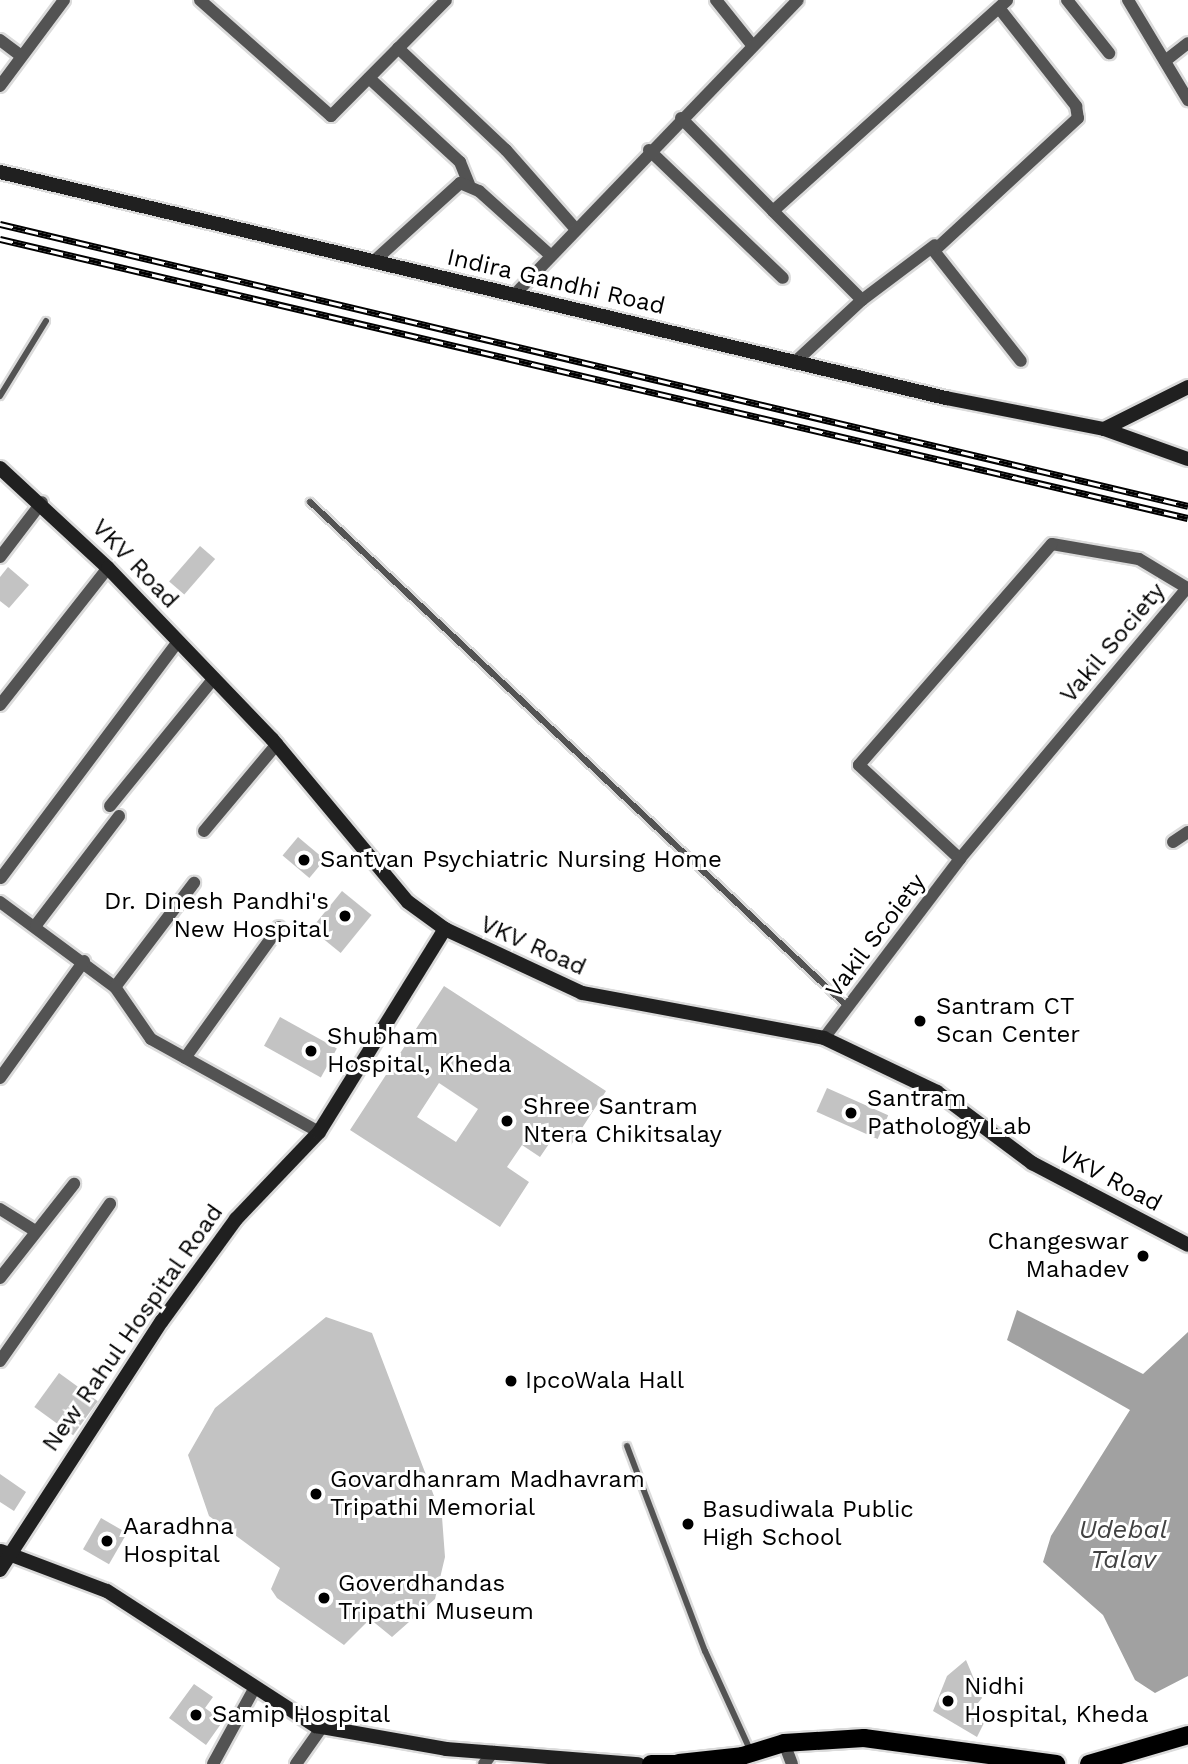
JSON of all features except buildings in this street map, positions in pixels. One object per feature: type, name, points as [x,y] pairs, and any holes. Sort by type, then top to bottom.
[{"type":"main road","name":"Indira Gandhi Road","points":[[0,172],[795,362],[1104,429],[1188,459]]},
{"type":"main road","points":[[1104,429],[1188,387]]},
{"type":"main road","name":"VKV Road","points":[[0,468],[42,502],[108,568],[277,744],[408,902],[445,929],[582,993],[824,1038],[937,1092],[1032,1163],[1188,1245]]},
{"type":"main road","name":"New Rahul Hospital Road","points":[[0,1570],[4,1552],[236,1219],[319,1132],[445,929]]},
{"type":"main road","points":[[4,1552],[107,1591],[254,1689],[323,1727],[488,1758],[638,1764]]},
{"type":"main road","points":[[1089,1764],[1188,1735]]},
{"type":"main road","points":[[651,1764],[742,1758],[785,1743],[864,1738],[1055,1764]]},
{"type":"street","points":[[0,86],[64,0]]},
{"type":"street","points":[[200,0],[331,116],[446,0]]},
{"type":"street","points":[[716,0],[752,45]]},
{"type":"street","points":[[514,295],[574,227],[798,0]]},
{"type":"street","points":[[1067,0],[1109,54]]},
{"type":"street","points":[[1128,0],[1188,100]]},
{"type":"street","points":[[773,211],[1003,4],[1076,106],[1078,118],[935,245],[862,300],[795,362]]},
{"type":"street","points":[[0,40],[21,56]]},
{"type":"street","points":[[1165,61],[1188,43]]},
{"type":"street","points":[[398,48],[506,150],[574,227]]},
{"type":"street","points":[[369,78],[460,162],[469,184],[549,254]]},
{"type":"street","points":[[681,118],[862,300]]},
{"type":"street","points":[[649,150],[783,278]]},
{"type":"street","points":[[373,262],[460,183],[469,184]]},
{"type":"street","points":[[935,245],[936,256],[1021,361]]},
{"type":"street","points":[[0,557],[42,502]]},
{"type":"street","name":"Vakil Society","points":[[1052,544],[1139,559],[1188,588],[960,859],[859,765],[1052,544]]},
{"type":"street","points":[[0,705],[108,568]]},
{"type":"street","points":[[1,878],[178,641]]},
{"type":"street","points":[[36,925],[114,811],[214,678]]},
{"type":"street","points":[[204,831],[277,744]]},
{"type":"street","points":[[1173,842],[1188,831]]},
{"type":"street","name":"Vakil Scoiety","points":[[824,1038],[960,859]]},
{"type":"street","points":[[115,987],[194,883]]},
{"type":"street","points":[[0,902],[36,925],[115,987],[151,1039],[319,1132]]},
{"type":"street","points":[[185,1058],[279,927]]},
{"type":"street","points":[[0,1079],[84,961]]},
{"type":"street","points":[[0,1279],[34,1230],[74,1184]]},
{"type":"street","points":[[0,1361],[110,1204]]},
{"type":"street","points":[[0,1209],[34,1230]]},
{"type":"street","points":[[213,1764],[254,1689]]},
{"type":"street","points":[[296,1764],[323,1727]]},
{"type":"street","points":[[785,1743],[792,1764]]},
{"type":"lane","points":[[0,396],[46,321]]},
{"type":"lane","points":[[310,502],[848,1007]]},
{"type":"lane","points":[[626,1446],[705,1651],[742,1758]]},
{"type":"water","name":"Udebal Talav","points":[[1017,1310],[1143,1374],[1188,1332],[1188,1676],[1155,1693],[1135,1680],[1103,1615],[1043,1562],[1051,1536],[1130,1410],[1007,1340]]},
{"type":"railway","points":[[0,224],[1188,506]]},
{"type":"railway","points":[[0,239],[1188,518]]},
{"type":"place","name":"Santvan Psychiatric Nursing Home","points":[[304,860]]},
{"type":"place","name":"Dr. Dinesh Pandhi's New Hospital","points":[[345,916]]},
{"type":"place","name":"Santram CT Scan Center","points":[[920,1021]]},
{"type":"place","name":"Shubham Hospital, Kheda","points":[[311,1051]]},
{"type":"place","name":"Santram Pathology Lab","points":[[851,1113]]},
{"type":"place","name":"Shree Santram Ntera Chikitsalay","points":[[507,1121]]},
{"type":"place","name":"Changeswar Mahadev","points":[[1143,1256]]},
{"type":"place","name":"IpcoWala Hall","points":[[511,1381]]},
{"type":"place","name":"Govardhanram Madhavram Tripathi Memorial","points":[[316,1494]]},
{"type":"place","name":"Basudiwala Public High School","points":[[688,1524]]},
{"type":"place","name":"Aaradhna Hospital","points":[[107,1541]]},
{"type":"place","name":"Goverdhandas Tripathi Museum","points":[[324,1598]]},
{"type":"place","name":"Nidhi Hospital, Kheda","points":[[948,1701]]},
{"type":"place","name":"Samip Hospital","points":[[196,1715]]}]
